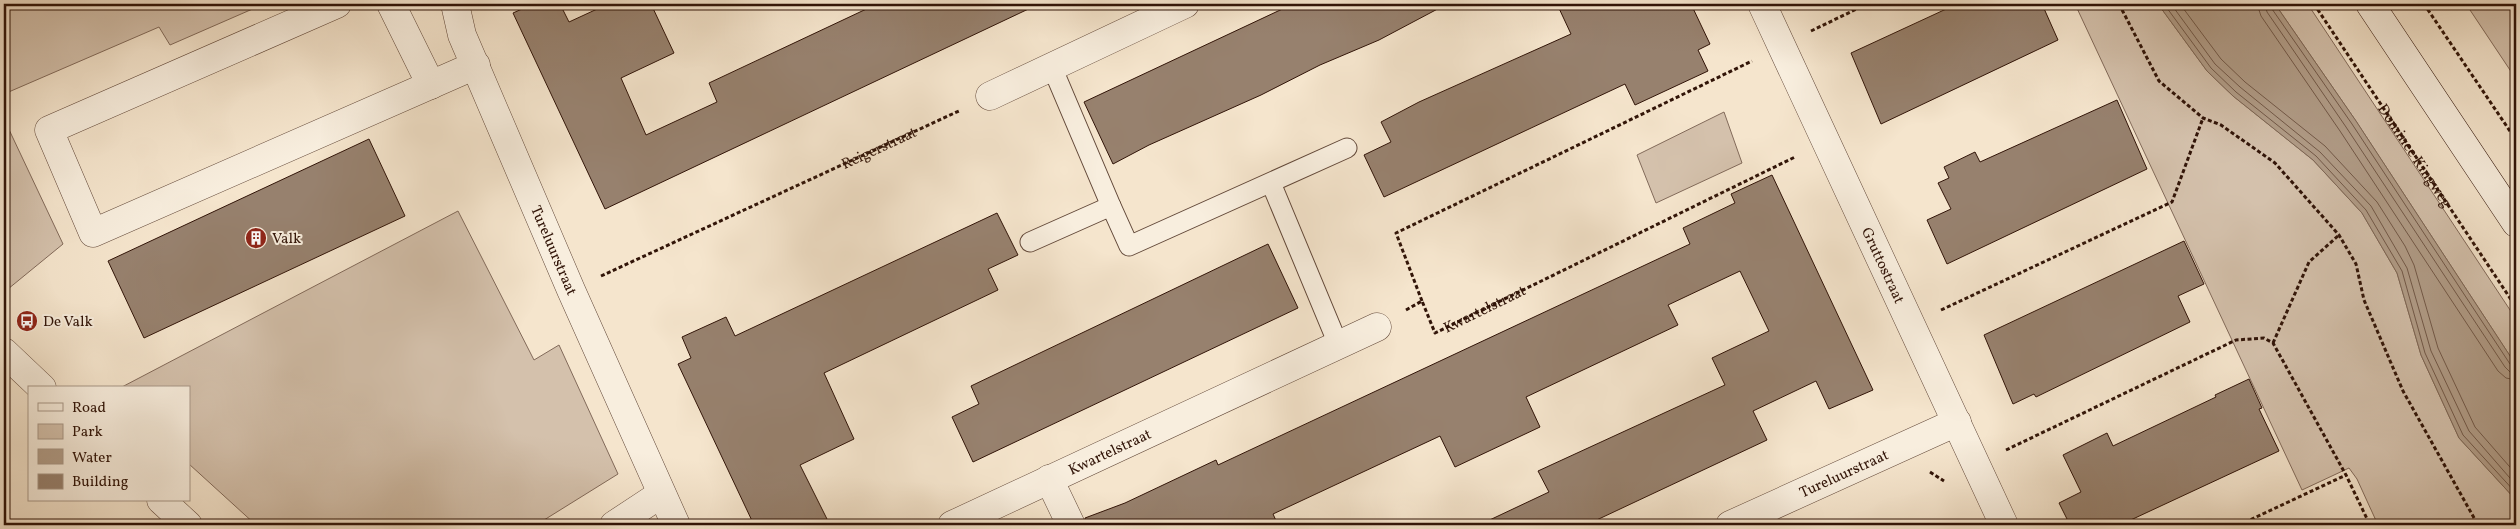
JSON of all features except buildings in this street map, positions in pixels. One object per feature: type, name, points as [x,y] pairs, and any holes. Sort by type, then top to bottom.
[{"type":"street","points":[[337,4],[49,130],[93,233],[476,65]]},
{"type":"street","points":[[391,4],[431,85]]},
{"type":"street","name":"Tureluurstraat","points":[[455,4],[462,35],[571,290],[676,525]]},
{"type":"street","points":[[990,96],[1185,4]]},
{"type":"street","name":"Gruttostraat","points":[[1762,4],[2004,525]]},
{"type":"street","points":[[2370,4],[2516,223]]},
{"type":"street","name":"Kwartelstraat","points":[[952,525],[1377,326]]},
{"type":"street","points":[[4,352],[40,386]]},
{"type":"street","name":"Tureluurstraat","points":[[1730,525],[1957,422]]},
{"type":"street","name":"Kwartelstraat","points":[[1049,479],[1071,525]]},
{"type":"street","points":[[614,525],[662,494]]},
{"type":"street","points":[[163,502],[188,525]]},
{"type":"lane","points":[[1052,67],[1128,246],[1347,148]]},
{"type":"lane","points":[[1271,182],[1338,344]]},
{"type":"lane","points":[[1030,242],[1111,206]]},
{"type":"path","points":[[1377,326],[1422,302],[1396,233],[1867,4]]},
{"type":"path","points":[[2119,4],[2159,81],[2203,118],[2221,125],[2275,163],[2339,235],[2356,264],[2364,300],[2403,392],[2478,525]]},
{"type":"path","name":"Dominee Kingweg","points":[[2314,4],[2516,308]]},
{"type":"path","points":[[2424,4],[2516,140]]},
{"type":"path","name":"Reigerstraat","points":[[571,290],[990,96]]},
{"type":"path","points":[[1911,324],[2172,202],[2203,118]]},
{"type":"path","name":"Kwartelstraat","points":[[1422,302],[1435,333],[1826,141]]},
{"type":"path","points":[[2273,343],[2309,262],[2339,235]]},
{"type":"path","points":[[1976,465],[2236,340],[2264,338],[2273,343],[2346,475],[2370,525]]},
{"type":"path","points":[[1920,473],[1929,471],[1950,484]]},
{"type":"path","points":[[2239,525],[2346,475]]},
{"type":"green space","points":[[4,4],[264,4],[170,45],[159,27],[4,94]]},
{"type":"green space","points":[[2075,4],[2158,4],[2207,71],[2233,96],[2313,160],[2362,213],[2397,273],[2421,355],[2459,438],[2516,500],[2516,525],[2378,525],[2357,479],[2349,468],[2302,490]]},
{"type":"green space","points":[[2275,4],[2308,4],[2516,319],[2516,365],[2356,121]]},
{"type":"green space","points":[[2466,4],[2516,4],[2516,79]]},
{"type":"green space","points":[[1724,112],[1742,163],[1656,203],[1637,155]]},
{"type":"green space","points":[[4,119],[63,244],[8,289],[4,285]]},
{"type":"green space","points":[[458,211],[534,360],[559,345],[618,474],[536,525],[256,525],[190,465],[190,386],[124,386]]},
{"type":"water","points":[[2158,4],[2275,4],[2356,121],[2516,365],[2516,500],[2459,438],[2421,355],[2397,273],[2362,213],[2313,160],[2233,96],[2207,71]]},
{"type":"place","name":"Valk","points":[[256,238]]},
{"type":"place","name":"De Valk","points":[[27,321]]}]
